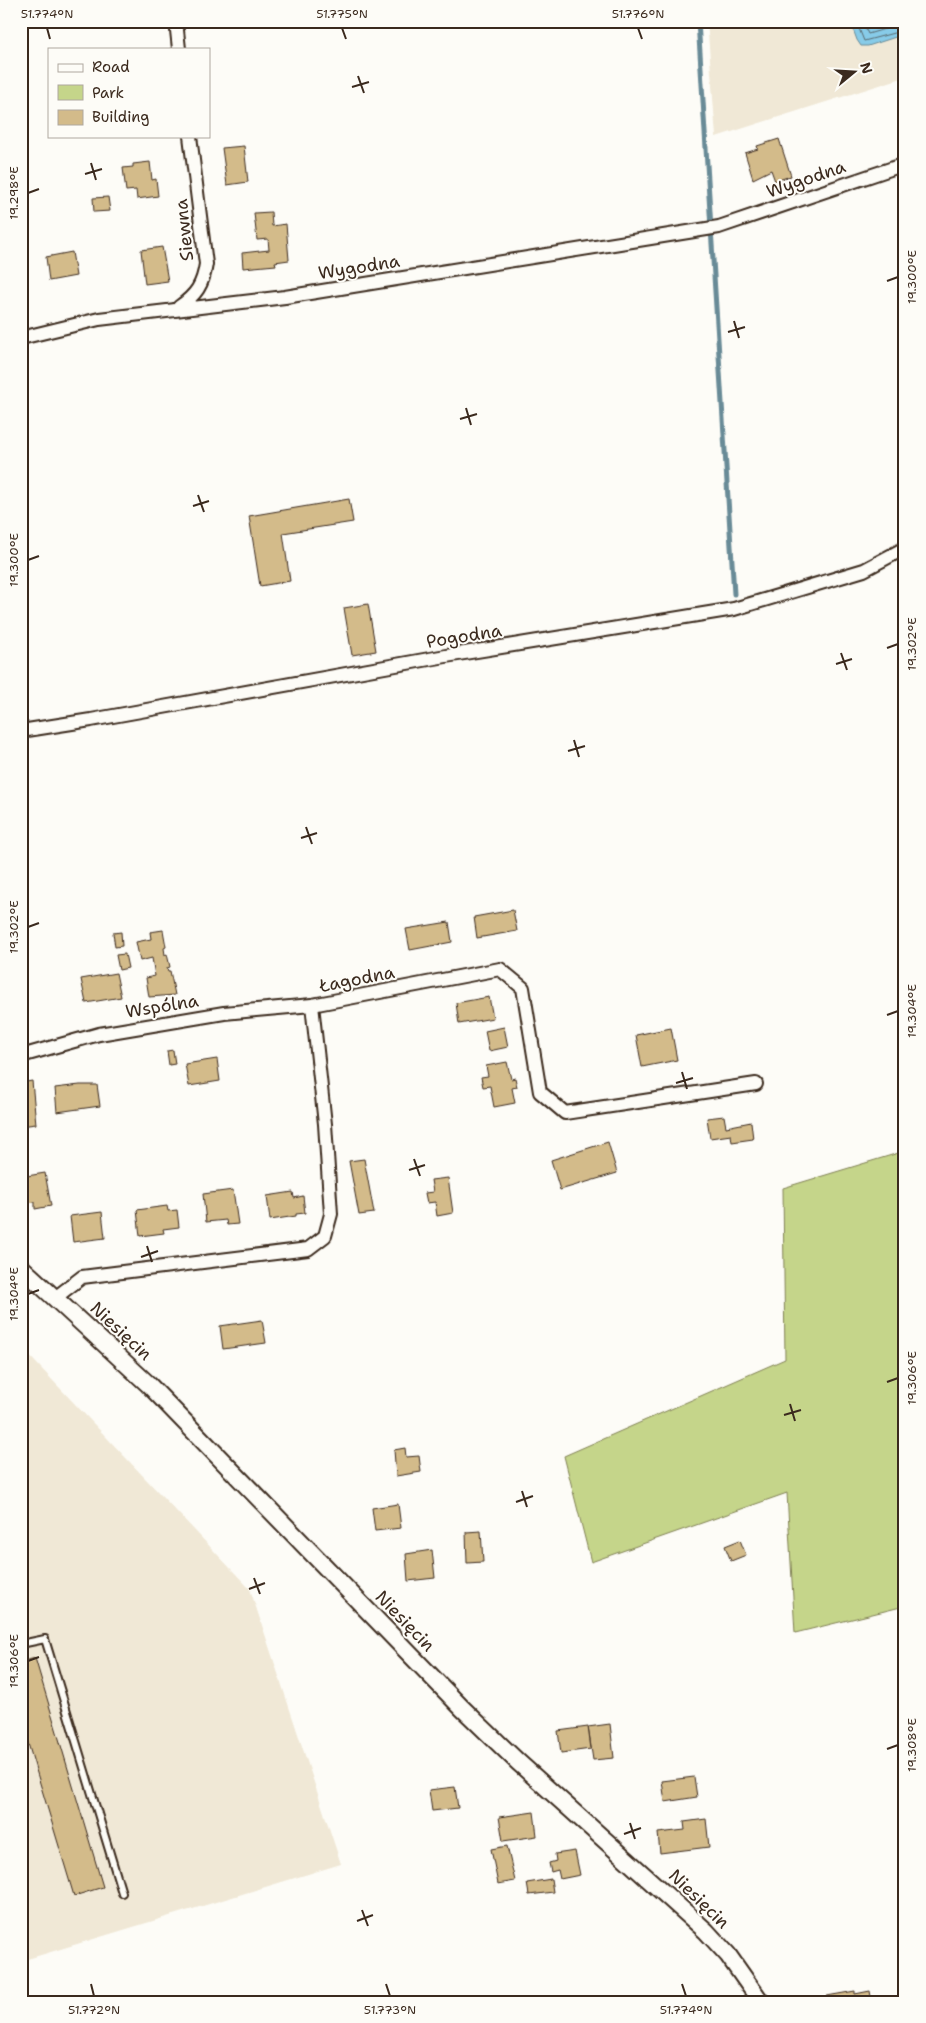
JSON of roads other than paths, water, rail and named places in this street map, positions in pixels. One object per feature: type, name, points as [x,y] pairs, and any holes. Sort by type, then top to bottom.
[{"type":"street","points":[[176,21],[179,48]]},
{"type":"street","name":"Siewna","points":[[177,309],[195,297],[203,281],[206,264],[190,138]]},
{"type":"street","name":"Wygodna","points":[[21,338],[99,319],[285,297],[719,227],[905,164]]},
{"type":"street","name":"Pogodna","points":[[21,731],[446,656],[734,609],[864,570],[905,548]]},
{"type":"street","name":"Łagodna","points":[[56,1298],[82,1277],[308,1248],[325,1236],[331,1214],[325,1124],[312,1005],[500,969],[523,988],[540,1092],[564,1113],[756,1084]]},
{"type":"street","name":"Wspólna","points":[[21,1056],[98,1034],[224,1013],[312,1005]]},
{"type":"street","name":"Niesięcin","points":[[21,1267],[178,1414],[462,1708],[518,1762],[706,1931],[728,1955],[761,2002]]},
{"type":"lane","points":[[21,1644],[45,1640],[122,1894]]},
{"type":"water","points":[[850,21],[905,21],[905,34],[868,46],[861,46]]},
{"type":"waterway","points":[[698,21],[734,594]]}]
